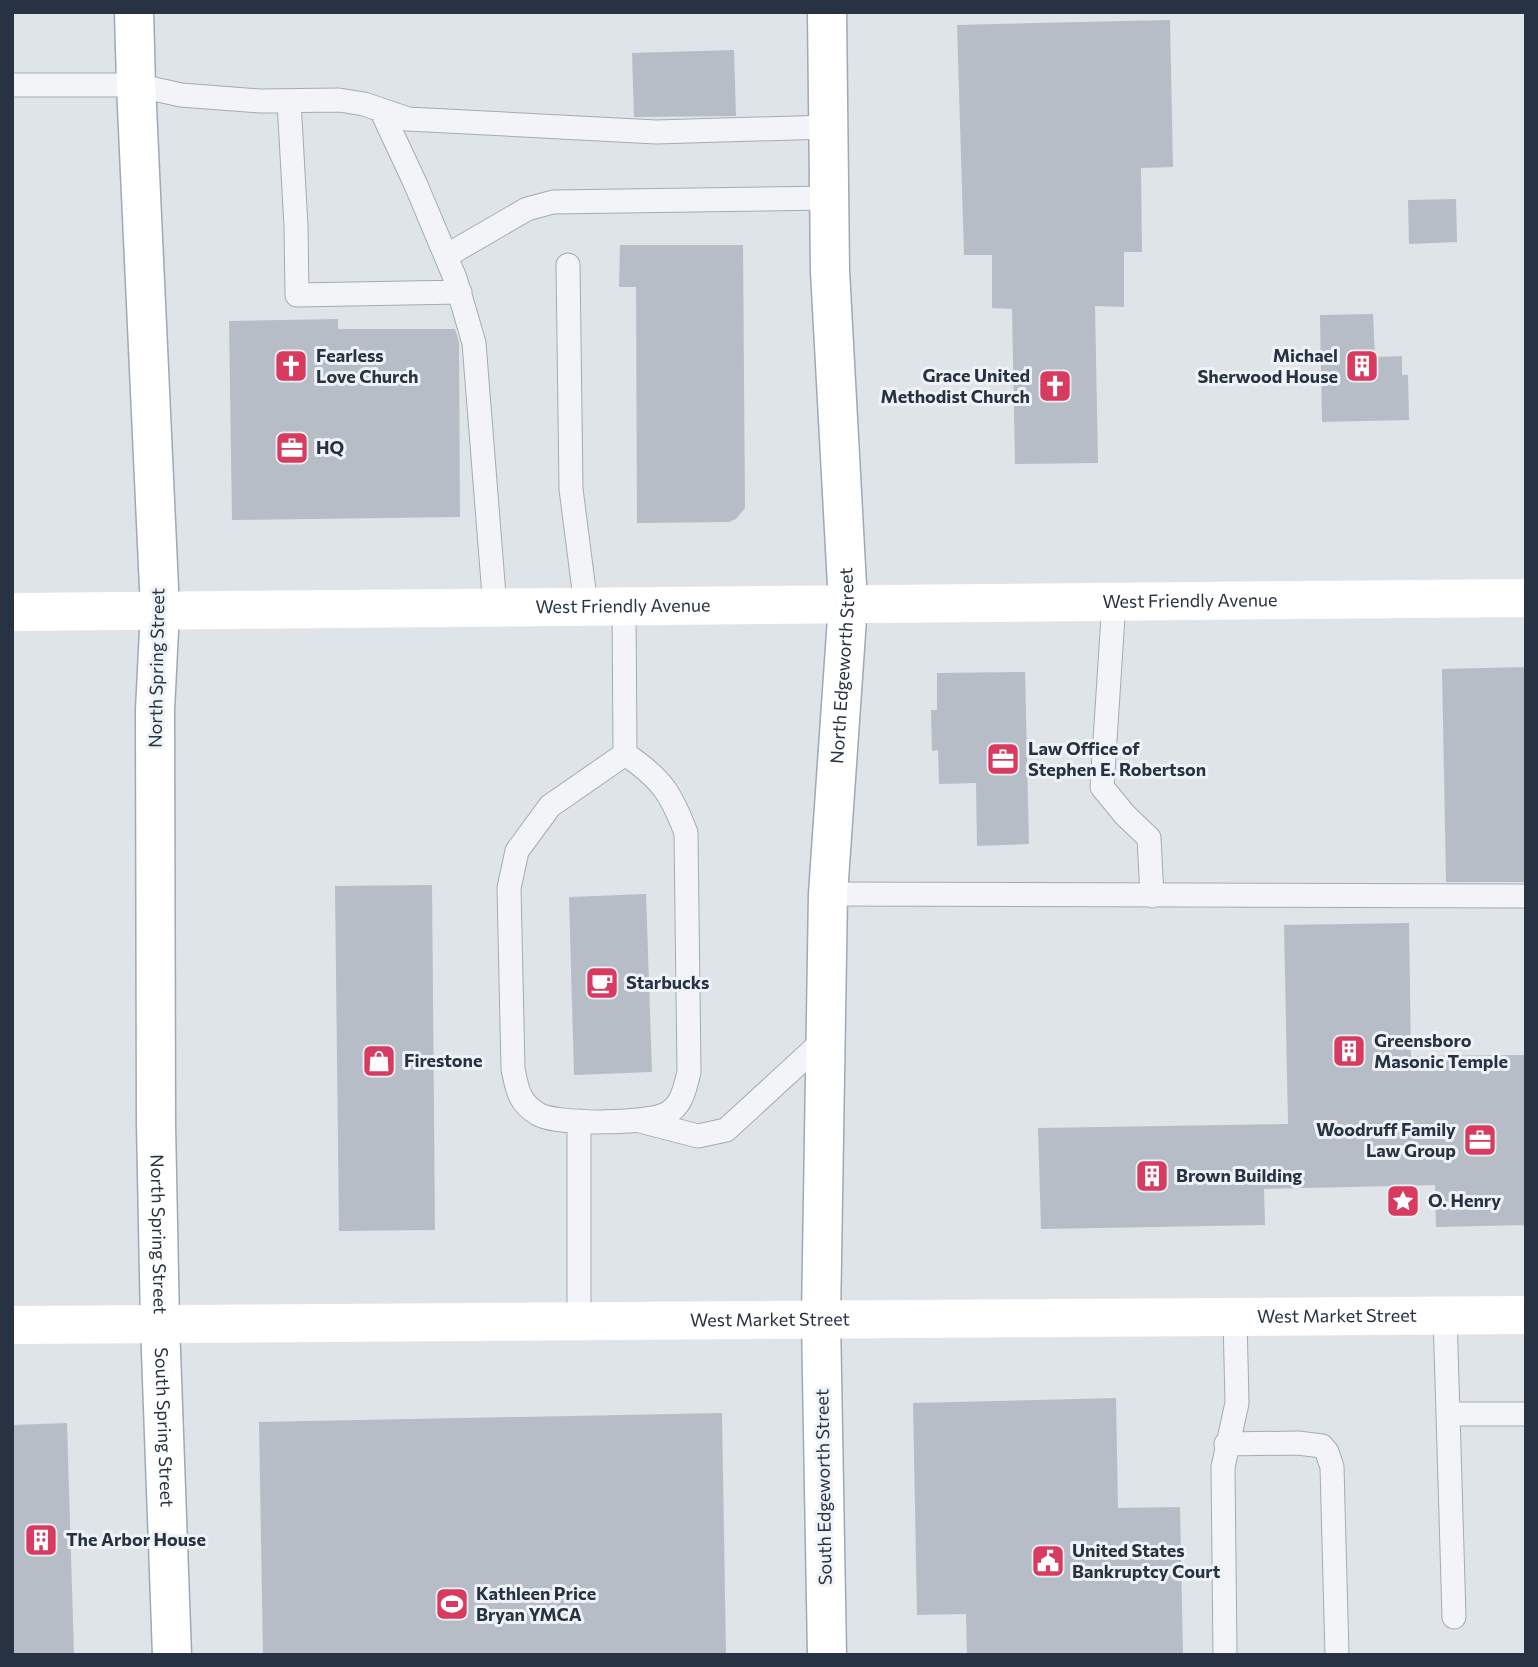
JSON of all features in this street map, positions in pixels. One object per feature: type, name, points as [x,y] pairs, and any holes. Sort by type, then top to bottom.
[{"type":"main road","name":"North Spring Street","points":[[134,12],[160,610],[155,738],[156,1124],[160,1324]]},
{"type":"main road","name":"North Edgeworth Street","points":[[821,1320],[828,894],[848,604],[830,271],[827,12]]},
{"type":"main road","name":"West Friendly Avenue","points":[[12,612],[1526,598]]},
{"type":"main road","name":"West Market Street","points":[[12,1325],[1526,1315]]},
{"type":"main road","name":"South Edgeworth Street","points":[[821,1320],[827,1655]]},
{"type":"main road","name":"South Spring Street","points":[[160,1324],[172,1655]]},
{"type":"lane","points":[[12,85],[136,85],[181,96],[260,101],[339,100],[408,119],[656,132],[828,127]]},
{"type":"lane","points":[[289,101],[297,295],[460,292]]},
{"type":"lane","points":[[381,110],[446,256],[460,292],[474,343],[495,608]]},
{"type":"lane","points":[[446,256],[527,209],[553,202],[829,198]]},
{"type":"lane","points":[[568,265],[571,489],[586,606]]},
{"type":"lane","points":[[1114,601],[1102,786],[1125,815],[1149,838],[1152,896]]},
{"type":"lane","points":[[624,606],[625,754]]},
{"type":"lane","points":[[625,754],[550,806],[517,851],[509,888],[513,1069],[519,1096],[539,1116],[579,1121],[640,1121],[698,1136],[726,1130],[825,1039]]},
{"type":"lane","points":[[625,754],[650,771],[673,799],[686,833],[689,1072],[682,1097],[668,1113],[640,1121]]},
{"type":"lane","points":[[828,894],[1526,896]]},
{"type":"lane","points":[[579,1121],[579,1321]]},
{"type":"lane","points":[[1445,1316],[1454,1617]]},
{"type":"lane","points":[[1225,1655],[1225,1455],[1237,1402],[1236,1317]]},
{"type":"lane","points":[[1448,1415],[1523,1414]]},
{"type":"lane","points":[[1225,1455],[1298,1443],[1322,1446],[1328,1452],[1332,1467],[1336,1655]]},
{"type":"building","points":[[1170,20],[1173,167],[1141,168],[1142,252],[1124,252],[1124,307],[1095,306],[1098,463],[1015,464],[1012,309],[992,308],[992,255],[964,255],[957,25]]},
{"type":"building","points":[[734,50],[736,116],[634,117],[632,53]]},
{"type":"building","points":[[1456,199],[1457,242],[1409,244],[1408,200]]},
{"type":"building","points":[[620,245],[743,245],[745,508],[736,519],[729,522],[637,523],[636,287],[619,287]]},
{"type":"building","name":"Michael Sherwood House","points":[[1373,314],[1375,357],[1402,356],[1402,375],[1408,375],[1409,420],[1322,422],[1320,315]]},
{"type":"building","points":[[338,319],[338,329],[455,329],[459,342],[460,517],[232,520],[229,321]]},
{"type":"building","points":[[1526,667],[1526,882],[1446,882],[1442,669]]},
{"type":"building","points":[[1025,672],[1029,844],[977,846],[976,783],[939,784],[938,750],[932,751],[931,710],[937,710],[937,673]]},
{"type":"building","points":[[432,885],[435,1230],[339,1231],[335,886]]},
{"type":"building","points":[[646,894],[652,1072],[574,1075],[569,897]]},
{"type":"building","points":[[1409,923],[1411,1056],[1526,1055],[1526,1225],[1436,1227],[1435,1185],[1264,1189],[1265,1225],[1041,1229],[1038,1128],[1288,1124],[1284,925]]},
{"type":"building","name":"United States Bankruptcy Court","points":[[1116,1398],[1118,1508],[1180,1507],[1183,1655],[967,1655],[966,1614],[917,1615],[913,1403]]},
{"type":"building","points":[[722,1413],[726,1655],[263,1655],[259,1422]]},
{"type":"building","name":"The Arbor House","points":[[67,1423],[74,1655],[12,1655],[12,1425]]},
{"type":"place","name":"Fearless Love Church","points":[[291,366]]},
{"type":"place","name":"Michael Sherwood House","points":[[1362,366]]},
{"type":"place","name":"Grace United Methodist Church","points":[[1055,386]]},
{"type":"place","name":"HQ","points":[[292,448]]},
{"type":"place","name":"Law Office of Stephen E. Robertson","points":[[1003,759]]},
{"type":"place","name":"Starbucks","points":[[602,983]]},
{"type":"place","name":"Greensboro Masonic Temple","points":[[1349,1051]]},
{"type":"place","name":"Firestone","points":[[379,1061]]},
{"type":"place","name":"Woodruff Family Law Group","points":[[1480,1140]]},
{"type":"place","name":"Brown Building","points":[[1152,1176]]},
{"type":"place","name":"O. Henry","points":[[1403,1201]]},
{"type":"place","name":"The Arbor House","points":[[41,1540]]},
{"type":"place","name":"United States Bankruptcy Court","points":[[1048,1561]]},
{"type":"place","name":"Kathleen Price Bryan YMCA","points":[[452,1604]]}]
